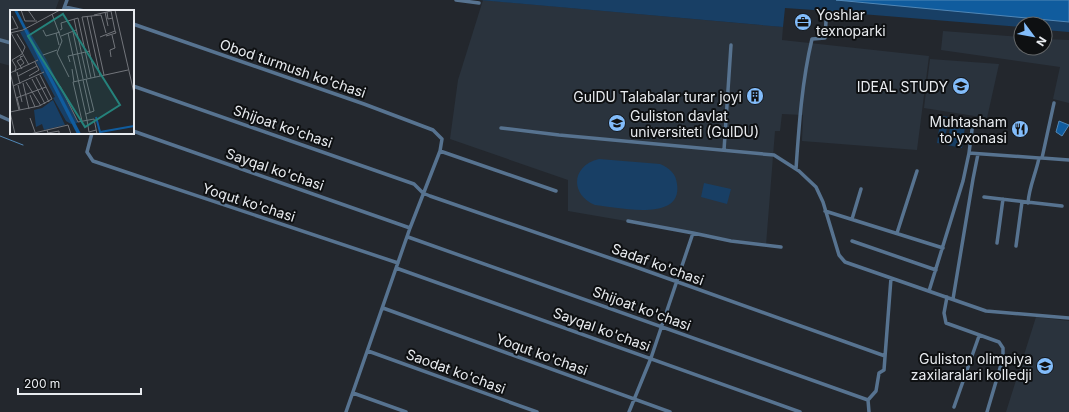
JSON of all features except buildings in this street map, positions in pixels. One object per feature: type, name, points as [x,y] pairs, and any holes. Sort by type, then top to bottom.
[{"type":"street","points":[[64,10],[67,0]]},
{"type":"street","points":[[456,0],[479,3]]},
{"type":"street","points":[[65,7],[79,10]]},
{"type":"street","points":[[796,169],[800,119],[812,39],[825,38],[826,21]]},
{"type":"street","name":"Obod turmush ko'chasi","points":[[134,24],[379,109],[433,130],[442,139],[440,151]]},
{"type":"street","points":[[0,40],[10,43]]},
{"type":"street","points":[[724,150],[731,45]]},
{"type":"street","name":"Shijoat ko'chasi","points":[[134,86],[414,184],[423,193]]},
{"type":"street","points":[[1028,203],[1028,192],[1034,179],[1054,103]]},
{"type":"street","points":[[0,116],[10,121]]},
{"type":"street","points":[[929,291],[963,181],[969,153],[973,122]]},
{"type":"street","points":[[502,128],[559,135],[774,155],[796,169],[816,187],[839,255],[845,262],[947,296],[986,311],[1069,318]]},
{"type":"street","name":"Sayqal ko'chasi","points":[[134,131],[410,228]]},
{"type":"street","name":"Yoqut ko'chasi","points":[[92,134],[87,152],[93,161],[398,263]]},
{"type":"street","points":[[346,412],[410,228],[440,151],[556,191]]},
{"type":"street","points":[[969,153],[1069,160]]},
{"type":"street","points":[[953,299],[978,154]]},
{"type":"street","points":[[897,233],[917,171]]},
{"type":"street","points":[[852,219],[861,189]]},
{"type":"street","name":"Sadaf ko'chasi","points":[[423,193],[885,356]]},
{"type":"street","points":[[984,197],[1062,206]]},
{"type":"street","points":[[997,243],[1003,199]]},
{"type":"street","points":[[1016,246],[1022,202]]},
{"type":"street","points":[[825,211],[943,248]]},
{"type":"street","points":[[628,222],[693,233],[731,242],[781,247]]},
{"type":"street","points":[[629,412],[650,358],[693,233]]},
{"type":"street","name":"Shijoat ko'chasi","points":[[408,237],[868,400]]},
{"type":"street","points":[[852,241],[936,270]]},
{"type":"street","name":"Sayqal ko'chasi","points":[[396,268],[800,412]]},
{"type":"street","points":[[869,412],[868,400],[876,391],[879,373],[884,370],[891,278]]},
{"type":"street","points":[[947,296],[944,313],[946,323],[999,342],[1003,348],[1003,358],[987,412]]},
{"type":"street","name":"Yoqut ko'chasi","points":[[383,308],[670,412]]},
{"type":"street","points":[[954,407],[979,336]]},
{"type":"street","name":"Saodat ko'chasi","points":[[368,351],[537,412]]},
{"type":"street","points":[[353,393],[406,412]]},
{"type":"shaded area","points":[[0,0],[59,0],[55,10],[10,10],[10,66],[0,63]]},
{"type":"shaded area","points":[[480,0],[1069,0],[1069,32],[1053,31],[1053,16],[1013,16],[1013,26],[849,13],[836,16],[824,15],[814,10],[785,8],[783,27]]},
{"type":"shaded area","name":"Guliston davlat universiteti (GulDU)","points":[[483,0],[783,27],[782,40],[929,56],[917,150],[802,141],[803,115],[782,114],[780,131],[775,131],[766,245],[568,211],[568,180],[450,139],[458,80]]},
{"type":"shaded area","points":[[836,0],[1069,0],[1069,22],[1053,20],[1053,16],[1013,17]]},
{"type":"shaded area","points":[[943,31],[1013,36],[1013,56],[1053,56],[1053,39],[1069,40],[1069,103],[1053,99],[1060,67],[941,50]]},
{"type":"shaded area","name":"IDEAL STUDY","points":[[930,59],[999,64],[987,118],[924,108]]},
{"type":"shaded area","points":[[941,116],[949,117],[944,144],[937,143]]},
{"type":"shaded area","points":[[952,117],[966,120],[962,148],[947,145]]},
{"type":"shaded area","points":[[1059,121],[1069,125],[1062,136],[1056,132]]},
{"type":"shaded area","points":[[599,159],[660,164],[672,171],[675,177],[677,184],[676,196],[670,204],[659,208],[646,210],[632,210],[595,205],[581,194],[577,180],[583,167],[590,162]]},
{"type":"shaded area","points":[[704,183],[731,189],[727,204],[701,197]]},
{"type":"shaded area","name":"Guliston olimpiya zaxilaralari kolledji","points":[[1036,317],[1069,321],[1069,412],[1006,412]]},
{"type":"waterway","points":[[0,136],[23,145]]},
{"type":"place","name":"Yoshlar texnoparki","points":[[803,22]]},
{"type":"place","name":"IDEAL STUDY","points":[[961,86]]},
{"type":"place","name":"GulDU Talabalar turar joyi","points":[[755,96]]},
{"type":"place","name":"Guliston davlat universiteti (GulDU)","points":[[617,123]]},
{"type":"place","name":"Muhtasham to'yxonasi","points":[[1020,129]]},
{"type":"place","name":"Guliston olimpiya zaxilaralari kolledji","points":[[1045,366]]}]
